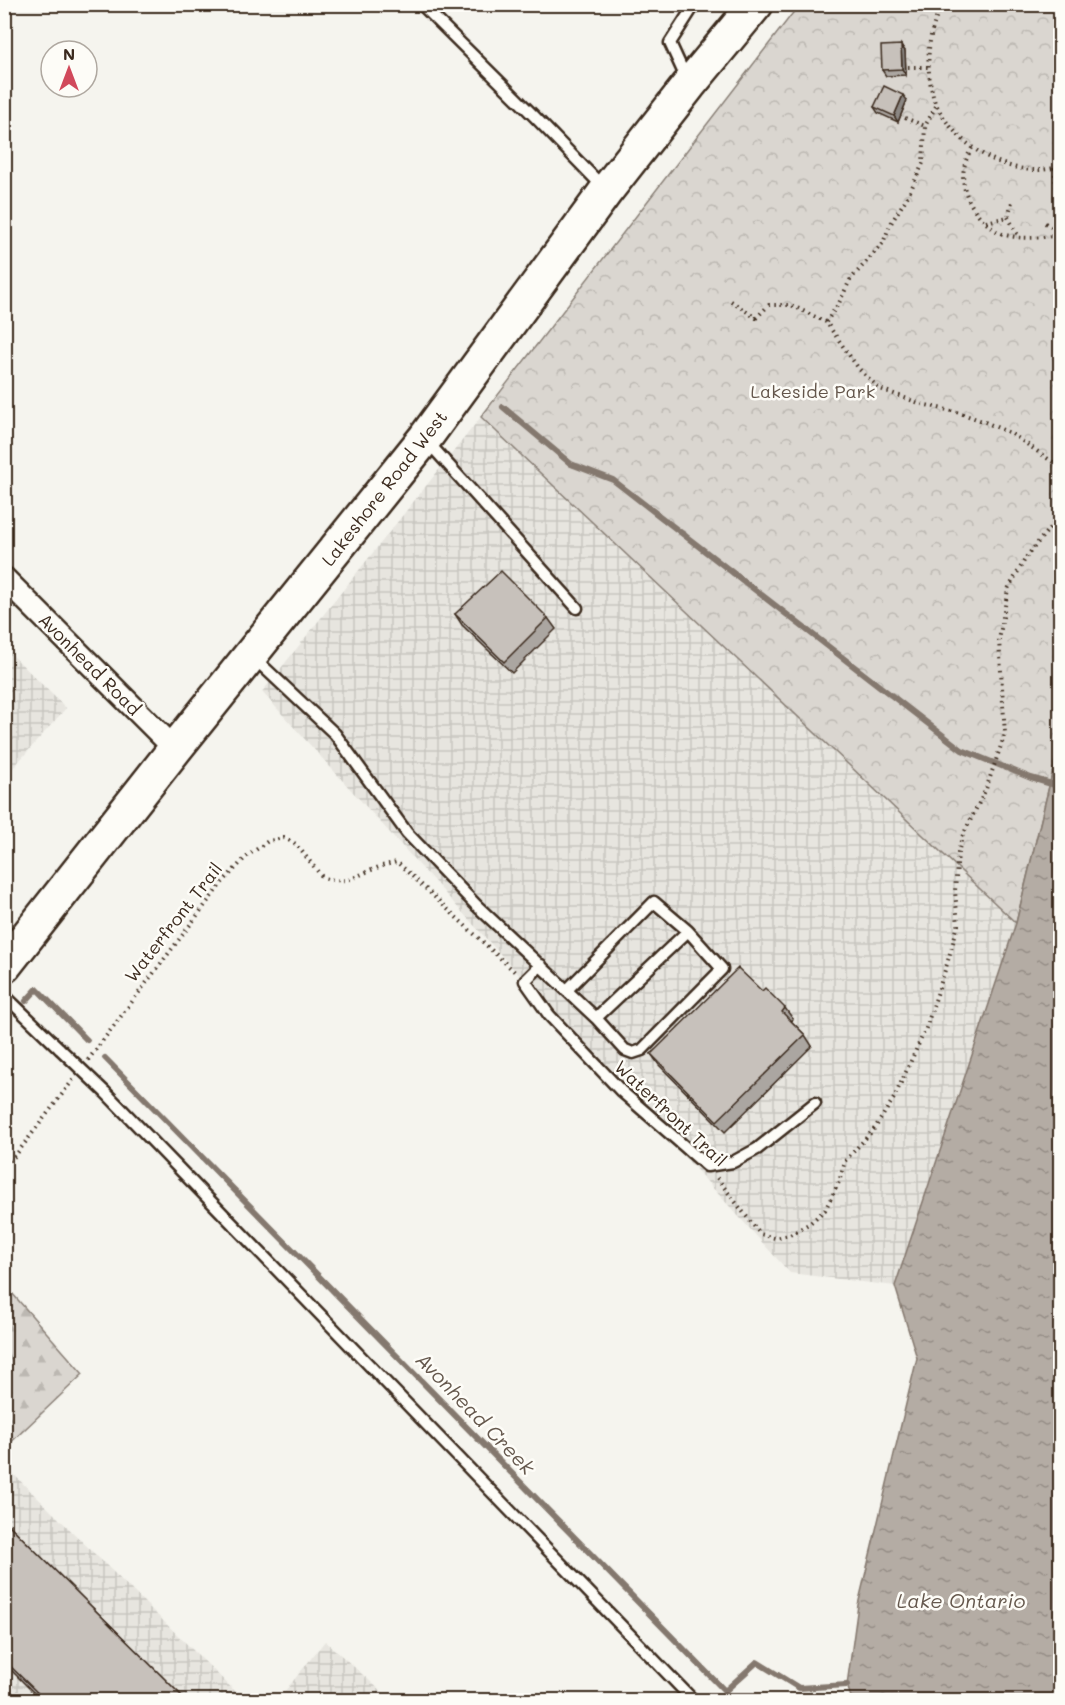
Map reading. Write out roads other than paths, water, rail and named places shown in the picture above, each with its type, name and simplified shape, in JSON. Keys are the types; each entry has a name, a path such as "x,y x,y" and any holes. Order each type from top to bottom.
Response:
{"main road":[{"name":"Lakeshore Road West","path":"4,966 425,438 606,191 756,4"}],"street":[{"name":"Avonhead Road","path":"4,578 175,749"}],"lane":[{"path":"421,4 536,117 606,191"},
{"path":"689,85 670,43 695,4"},
{"path":"425,438 577,608"},
{"path":"251,655 335,734 407,833 477,906 596,1018 626,1050 633,1053 642,1050 722,969 688,931 654,902 567,990"},
{"path":"596,1018 688,931"},
{"name":"Waterfront Trail","path":"541,965 525,981 549,1015 613,1082 707,1166 733,1162 758,1149 815,1103"},
{"path":"4,995 105,1092 693,1701"}],"water":[{"name":"Lake Ontario","path":"1060,741 1060,1700 852,1700 847,1685 858,1605 917,1358 895,1286 1016,923"}],"waterway":[{"path":"503,407 571,464 613,480 962,750 1031,778 1055,785"},
{"name":"Avonhead Creek","path":"26,1001 37,989 87,1040"},
{"name":"Avonhead Creek","path":"105,1058 725,1691 757,1662 799,1688 847,1685"}],"park label":[{"name":"Lakeside Park","path":"813,391"}]}
